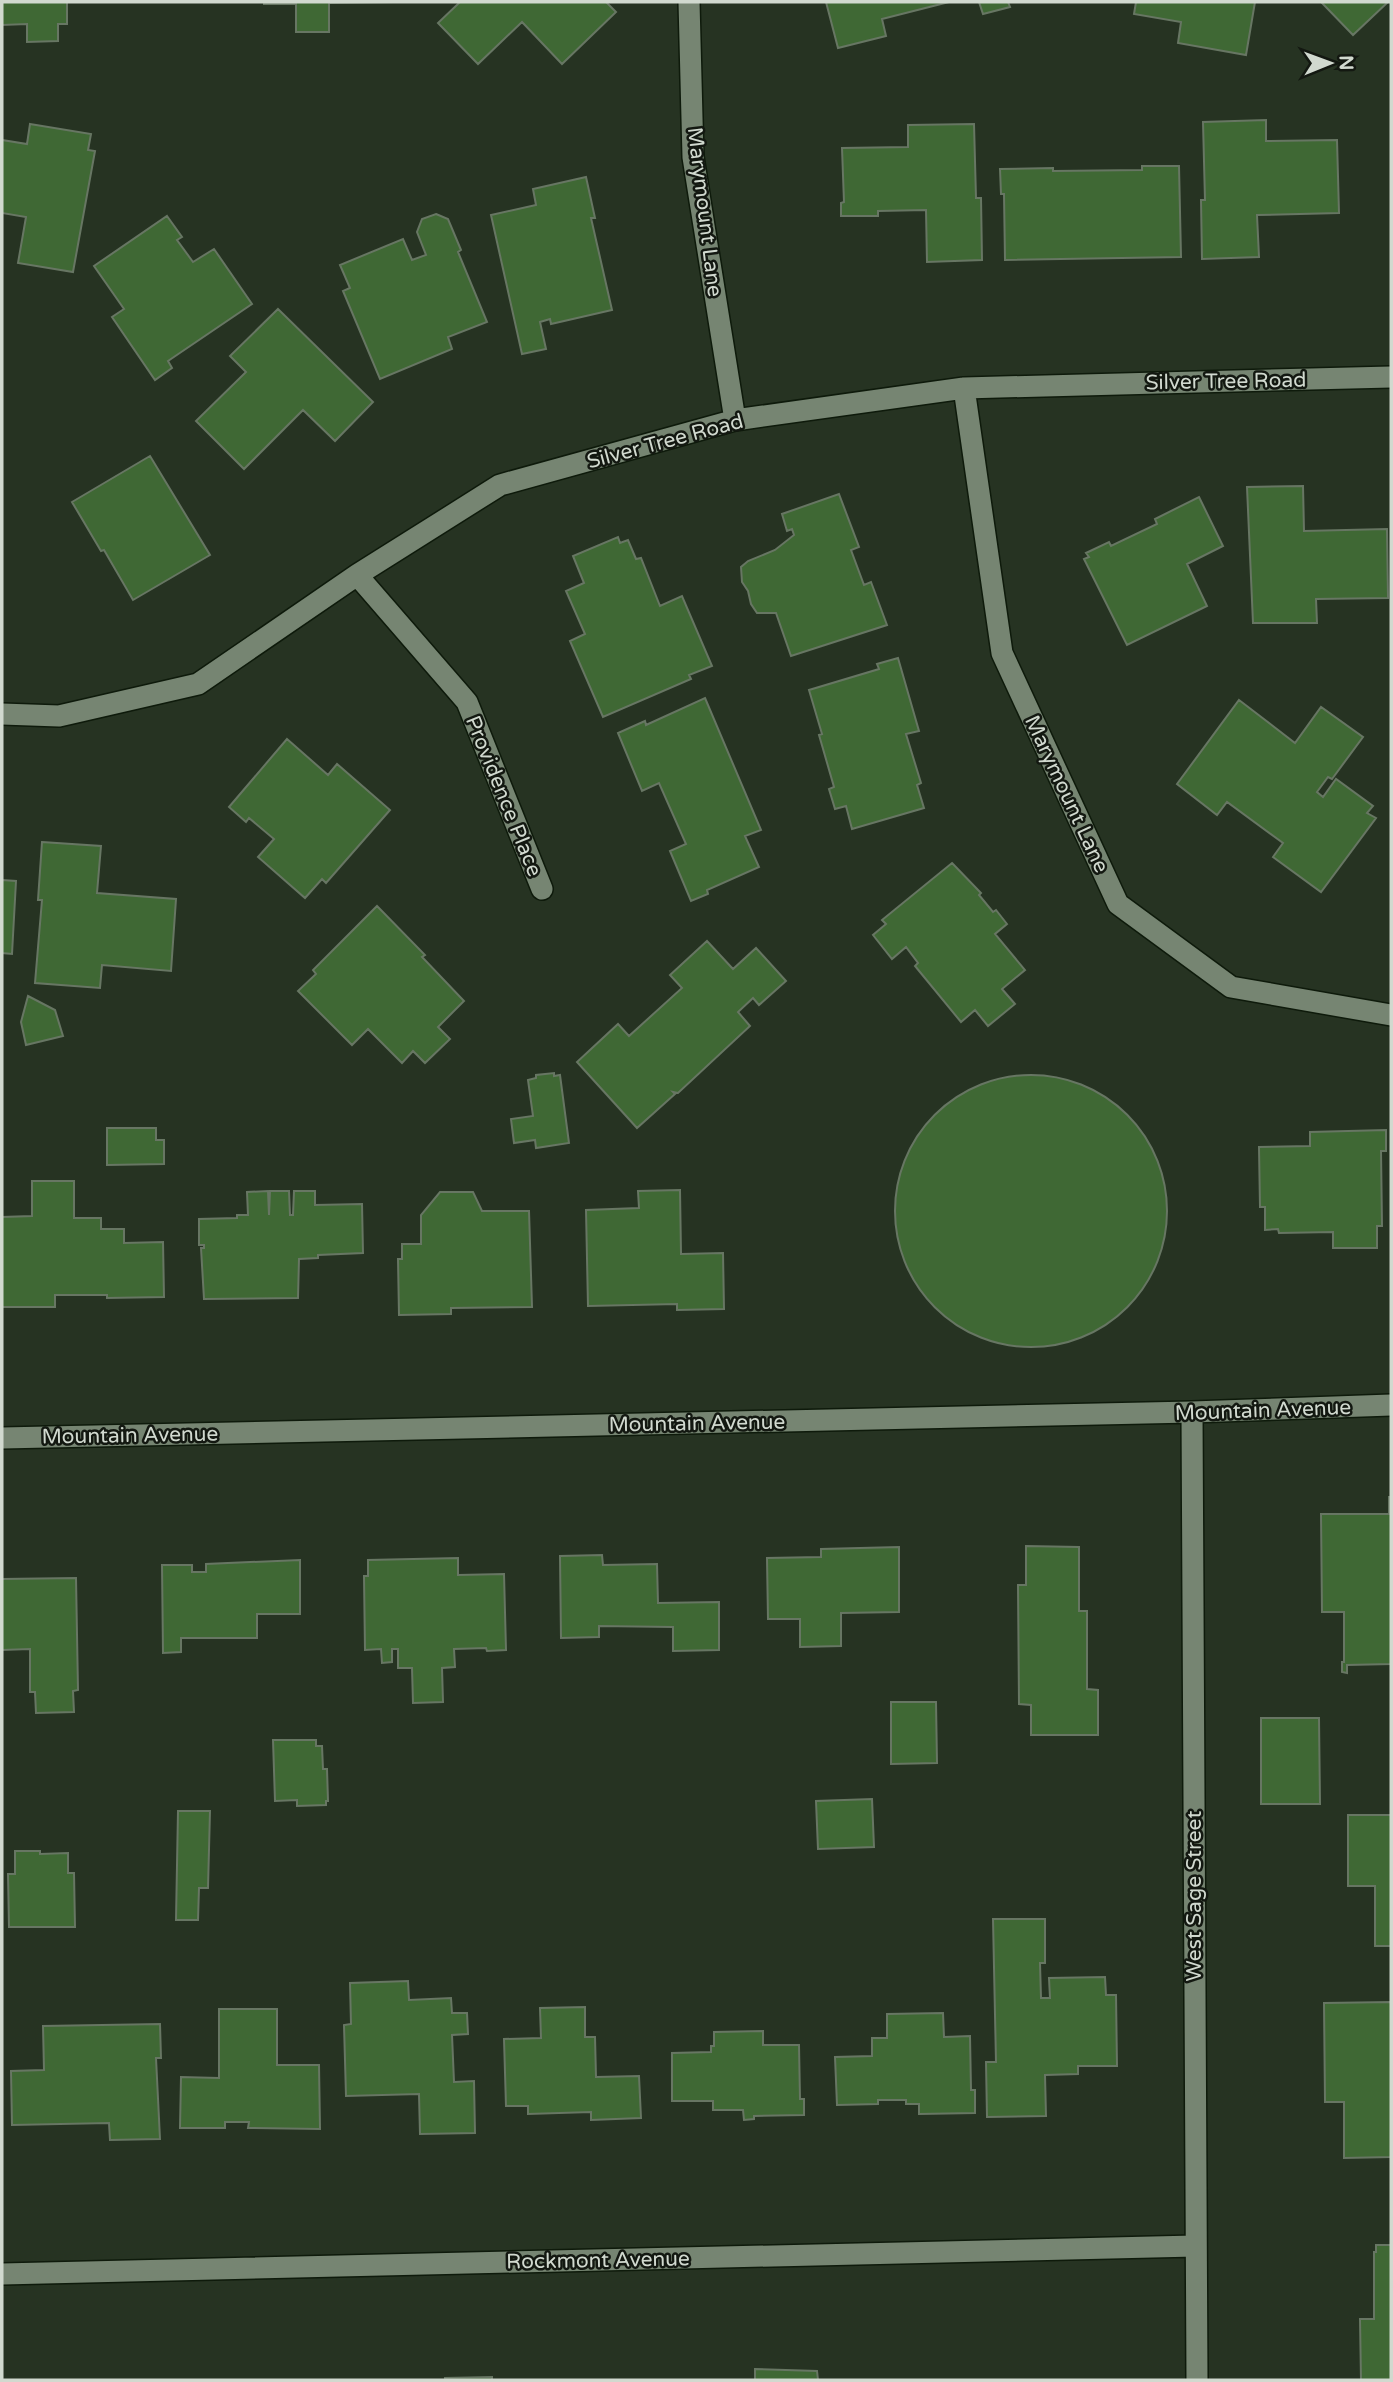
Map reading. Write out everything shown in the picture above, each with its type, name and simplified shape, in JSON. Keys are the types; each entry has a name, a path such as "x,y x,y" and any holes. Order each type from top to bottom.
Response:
{"street":[{"name":"Marymount Lane","path":"689,2 693,156 735,421"},
{"name":"Silver Tree Road","path":"2,714 59,716 198,684 357,575 500,485 735,421 964,388 1391,377"},
{"name":"Marymount Lane","path":"964,388 1002,653 1118,904 1231,987 1391,1015"},
{"name":"Providence Place","path":"357,575 467,702 542,890"},
{"name":"Mountain Avenue","path":"2,1438 1192,1412 1391,1405"},
{"name":"West Sage Street","path":"1192,1412 1197,2380"},
{"name":"Rockmont Avenue","path":"2,2274 1195,2246"}],"building":[{"path":"2,2 67,2 67,24 58,24 58,41 27,42 27,24 2,25"},
{"path":"264,2 394,2 329,3 329,32 296,32 296,4"},
{"path":"460,2 606,2 616,12 562,64 522,22 478,64 438,23"},
{"path":"826,2 949,2 882,19 886,36 838,48"},
{"path":"979,2 1008,2 1010,7 983,14"},
{"path":"1136,2 1255,2 1246,55 1178,43 1181,22 1134,14"},
{"path":"1321,2 1388,2 1353,35"},
{"path":"1266,120 1266,141 1337,140 1339,213 1257,215 1259,257 1202,259 1201,200 1205,200 1203,122"},
{"path":"30,124 91,134 88,150 95,151 73,272 18,263 26,217 2,213 2,140 27,144"},
{"path":"974,124 976,198 981,198 982,260 927,262 926,210 878,211 878,216 841,216 841,203 844,202 842,148 908,147 908,125"},
{"path":"1142,166 1179,166 1181,257 1005,260 1004,194 1001,194 1000,169 1142,170"},
{"path":"586,177 595,218 591,218 612,310 551,324 550,319 540,322 546,349 522,354 491,215 536,205 533,189"},
{"path":"436,214 448,219 461,250 458,252 487,322 448,337 452,349 380,379 343,291 350,288 340,265 403,239 412,260 426,255 417,232 422,219"},
{"path":"167,216 182,237 177,240 193,262 214,249 252,304 168,361 172,368 155,380 112,317 124,309 94,266"},
{"path":"278,309 373,402 335,441 303,410 244,469 196,421 246,372 230,356"},
{"path":"150,456 210,555 133,600 72,502"},
{"path":"1303,486 1304,531 1387,529 1388,598 1316,599 1317,623 1253,623 1247,487"},
{"path":"839,494 859,547 851,550 864,585 871,582 887,625 791,656 776,613 757,613 751,604 748,591 742,582 741,567 748,561 775,550 794,535 792,529 787,531 782,514"},
{"path":"1199,497 1223,546 1187,564 1207,606 1127,645 1084,559 1089,557 1086,553 1109,542 1111,546 1157,524 1155,519"},
{"path":"618,537 620,543 628,540 636,559 641,558 660,606 682,596 712,666 689,675 691,679 603,717 570,641 585,634 566,591 584,583 573,556"},
{"path":"898,658 919,731 906,734 921,783 917,785 924,808 852,829 846,806 835,809 829,789 834,787 809,690 879,669 877,664"},
{"path":"705,698 761,830 745,836 759,867 707,890 708,894 691,901 670,851 686,844 659,783 642,791 618,733 645,721 646,725"},
{"path":"1239,700 1295,743 1321,707 1363,737 1332,779 1328,777 1317,792 1323,797 1336,779 1373,806 1367,813 1376,818 1321,892 1273,857 1283,843 1227,802 1217,815 1177,784"},
{"path":"287,739 328,775 337,764 390,810 326,883 322,879 305,898 258,857 274,839 249,818 246,822 229,807"},
{"path":"42,842 101,846 97,893 176,899 171,971 102,965 100,988 35,983 42,900 38,900"},
{"path":"952,863 981,893 979,895 993,912 996,910 1007,924 995,934 1025,970 1002,989 1015,1004 988,1026 975,1010 961,1022 915,966 918,963 906,947 892,959 873,935 886,924 882,920"},
{"path":"2,880 16,881 12,954 2,953"},
{"path":"377,906 425,955 422,957 464,1001 438,1027 450,1039 425,1063 413,1051 402,1063 368,1029 352,1045 298,991 316,974 313,970"},
{"path":"707,941 733,969 756,948 786,981 759,1005 753,998 738,1012 750,1026 678,1093 673,1092 675,1094 637,1128 577,1062 618,1024 629,1036 682,988 670,975"},
{"path":"28,996 55,1010 63,1036 26,1045 21,1022"},
{"path":"554,1073 554,1076 560,1075 569,1143 536,1148 535,1140 514,1143 511,1119 533,1116 528,1080 536,1078 536,1075"},
{"path":"1031,1075 1058,1077 1083,1085 1107,1098 1127,1115 1144,1135 1157,1159 1165,1184 1165,1238 1157,1263 1144,1287 1127,1307 1107,1324 1083,1337 1058,1345 1031,1347 1004,1345 979,1337 955,1324 935,1307 918,1287 905,1263 897,1238 895,1211 897,1184 905,1159 918,1135 935,1115 955,1098 979,1085 1004,1077"},
{"path":"107,1128 156,1128 156,1140 164,1140 164,1164 107,1165"},
{"path":"1386,1130 1386,1151 1381,1151 1382,1226 1377,1226 1377,1248 1333,1248 1333,1232 1279,1233 1278,1229 1265,1230 1265,1207 1260,1207 1259,1147 1310,1146 1310,1132"},
{"path":"32,1181 74,1181 74,1218 101,1218 101,1229 124,1229 124,1243 163,1242 164,1297 55,1295 55,1307 2,1307 2,1217 32,1216"},
{"path":"680,1190 681,1254 723,1253 724,1309 677,1310 677,1304 588,1306 586,1210 639,1208 638,1191"},
{"path":"268,1191 269,1215 270,1191 289,1191 290,1215 293,1215 294,1191 315,1191 315,1205 362,1204 363,1253 318,1255 318,1258 299,1259 298,1298 204,1299 201,1248 204,1248 204,1245 199,1245 199,1219 248,1215 247,1192"},
{"path":"440,1192 473,1192 482,1211 529,1211 532,1307 451,1308 451,1314 399,1315 398,1259 402,1259 402,1244 421,1244 421,1215"},
{"path":"1389,1497 1391,1664 1347,1665 1347,1673 1342,1672 1344,1612 1322,1612 1321,1514 1389,1514"},
{"path":"1026,1546 1079,1547 1079,1611 1087,1611 1087,1689 1098,1690 1098,1735 1031,1735 1031,1705 1019,1704 1018,1585 1026,1585"},
{"path":"899,1547 899,1612 841,1613 841,1646 800,1647 800,1619 768,1619 767,1558 821,1557 821,1549"},
{"path":"602,1555 603,1565 657,1564 658,1603 719,1602 719,1650 673,1651 673,1627 599,1626 599,1637 561,1638 560,1556"},
{"path":"458,1558 458,1575 504,1574 506,1650 454,1649 455,1667 442,1668 443,1702 413,1703 412,1668 398,1668 398,1649 392,1649 392,1662 382,1663 381,1649 365,1650 364,1576 368,1576 368,1560"},
{"path":"300,1560 300,1614 257,1614 257,1638 181,1638 181,1652 163,1653 162,1565 192,1565 192,1572 206,1572 206,1564"},
{"path":"76,1578 78,1690 73,1691 74,1712 36,1713 35,1692 30,1692 30,1649 2,1650 2,1579"},
{"path":"891,1702 936,1702 937,1763 891,1764"},
{"path":"1261,1718 1319,1718 1320,1804 1261,1804"},
{"path":"273,1740 316,1740 316,1746 322,1746 323,1769 327,1769 326,1805 297,1806 297,1800 275,1801"},
{"path":"872,1799 874,1847 818,1849 816,1801"},
{"path":"178,1811 210,1811 208,1888 199,1888 198,1920 176,1920"},
{"path":"1348,1815 1391,1815 1391,1946 1375,1946 1375,1886 1348,1886"},
{"path":"15,1851 68,1853 68,1873 74,1873 75,1927 9,1927 8,1874 15,1874"},
{"path":"993,1919 1045,1919 1045,1963 1040,1963 1041,1998 1050,1998 1049,1978 1105,1977 1106,1995 1116,1995 1117,2066 1078,2066 1078,2074 1045,2075 1046,2116 987,2117 986,2062 996,2062"},
{"path":"408,1981 409,2000 451,1998 452,2013 467,2013 468,2034 452,2035 454,2082 474,2081 475,2133 420,2134 419,2094 346,2096 344,2025 351,2024 350,1983"},
{"path":"1391,2002 1391,2157 1344,2158 1344,2102 1325,2102 1324,2003"},
{"path":"585,2007 585,2037 595,2037 596,2077 639,2076 641,2118 591,2120 591,2112 528,2114 528,2106 506,2106 504,2039 541,2038 540,2008"},
{"path":"219,2009 277,2009 277,2065 319,2065 320,2129 248,2128 249,2122 225,2122 225,2128 180,2128 181,2077 219,2078"},
{"path":"943,2013 944,2037 970,2036 971,2090 975,2090 975,2113 919,2114 919,2104 906,2104 906,2100 837,2105 835,2057 872,2056 872,2038 887,2038 887,2014"},
{"path":"160,2024 161,2058 156,2058 160,2139 110,2140 109,2123 12,2125 11,2071 44,2070 43,2026"},
{"path":"763,2031 763,2045 799,2045 800,2099 804,2099 804,2115 754,2116 754,2119 744,2120 743,2110 713,2110 713,2101 672,2101 672,2053 711,2052 714,2032"},
{"path":"1376,2245 1391,2245 1391,2380 1361,2380 1360,2319 1374,2319"},
{"path":"755,2369 817,2371 818,2380 755,2380"},
{"path":"492,2377 492,2380 445,2380 445,2378"}]}
